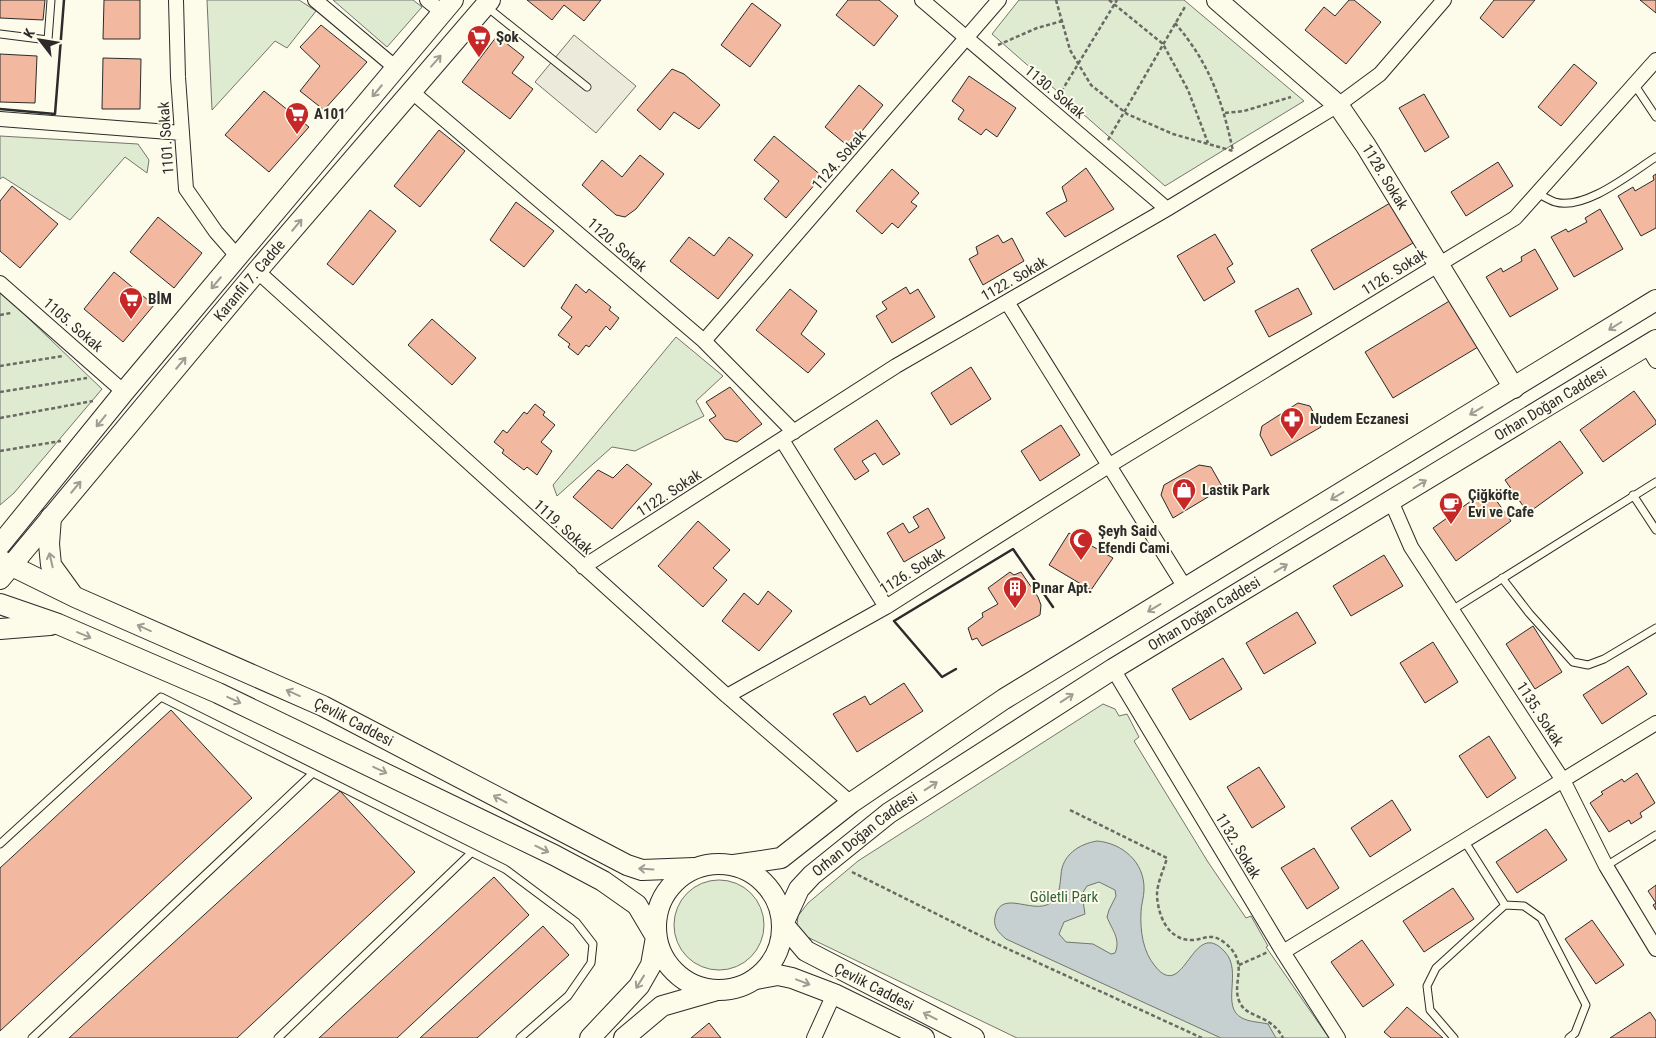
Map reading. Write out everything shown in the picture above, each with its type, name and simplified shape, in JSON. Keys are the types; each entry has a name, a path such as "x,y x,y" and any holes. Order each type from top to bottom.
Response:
{"main road":[{"name":"1128. Sokak","path":"1217,0 1338,105 1366,146 1514,388"},
{"name":"Karanfil 7. Cadde","path":"4,568 51,517 411,90 487,3"},
{"name":"Karanfil 7. Cadde","path":"0,545 24,518 124,392 448,6"},
{"path":"590,1038 639,986 651,965 656,937 657,915 664,895 677,879 694,868 714,864 734,865 781,858 851,803 1004,699 1656,300"},
{"name":"Orhan Doğan Caddesi","path":"783,924 799,889 812,875 882,819 1113,669 1391,501 1653,349"},
{"path":"51,517 49,544 51,565 75,597"},
{"path":"0,524 24,518"},
{"name":"Çevlik Caddesi","path":"4,568 75,597 323,706 627,865 642,870 694,868"},
{"name":"Çevlik Caddesi","path":"3,605 58,624 218,693 554,855 603,881 637,906 656,937"},
{"path":"0,629 58,624"},
{"path":"624,1038 662,1006 715,991 736,989 756,979 771,964 781,944 783,924 779,904 769,886 753,873 734,865"},
{"name":"Çevlik Caddesi","path":"783,924 806,951 974,1038"},
{"path":"656,937 663,957 676,974 694,986 715,991"},
{"name":"Çevlik Caddesi","path":"756,979 778,975 834,994 924,1038"}],"street":[{"name":"1101. Sokak","path":"176,0 186,190 216,232 238,257"},
{"path":"315,0 396,68"},
{"path":"427,0 448,6"},
{"name":"1130. Sokak","path":"922,0 1167,209"},
{"name":"1124. Sokak","path":"704,341 999,0"},
{"name":"1122. Sokak","path":"583,567 896,366 1167,209 1338,105 1380,74 1444,0"},
{"name":"1126. Sokak","path":"727,696 886,607 1110,465 1515,218 1656,60"},
{"name":"1120. Sokak","path":"411,90 704,341 794,432"},
{"path":"0,119 182,133"},
{"name":"1119. Sokak","path":"257,272 727,696 851,803"},
{"name":"1105. Sokak","path":"0,283 124,392"},
{"path":"1007,302 1186,589"},
{"path":"782,440 886,607"},
{"name":"1135. Sokak","path":"1391,501 1411,547 1564,782 1606,866 1656,949"},
{"name":"1132. Sokak","path":"1113,669 1281,949 1338,1038"},
{"path":"1281,949 1465,842 1656,724"},
{"path":"814,1038 834,994"}],"lane":[{"path":"0,34 48,40 51,0"},
{"path":"487,3 586,87"},
{"path":"1634,84 1656,116"},
{"path":"1537,193 1555,202 1581,201 1594,196 1656,157"},
{"path":"1452,610 1656,482"},
{"path":"1633,495 1656,530"},
{"path":"1502,578 1573,662 1588,665 1604,659 1656,628"},
{"path":"0,844 161,697 313,772 470,854 505,869 576,922 593,944 591,963 568,996 520,1038"},
{"path":"32,1038 313,772"},
{"path":"1606,866 1656,835"},
{"path":"1465,842 1505,906"},
{"path":"278,1038 470,854"},
{"path":"1454,1038 1430,1010 1427,986 1436,968 1505,906 1524,906 1541,918 1586,1005 1575,1033 1569,1038"}],"path":[{"path":"1056,0 1070,50 1091,85 1124,112 1173,134 1233,151 1225,113 1212,76 1189,39 1176,23"},
{"path":"1108,0 1163,44 1188,90 1208,143"},
{"path":"1050,110 1117,0"},
{"path":"1100,152 1186,5"},
{"path":"994,46 1037,28 1062,21"},
{"path":"1225,113 1244,111 1291,97"},
{"path":"0,366 69,356"},
{"path":"0,392 105,375"},
{"path":"0,418 102,399"},
{"path":"0,451 64,440"},
{"path":"1070,810 1167,858 1157,894 1161,916 1169,931 1180,939 1194,940 1208,935 1224,942 1234,952 1239,964 1238,994 1240,1003 1246,1010 1273,1023 1283,1038"},
{"path":"852,872 994,943 1202,1038"},
{"path":"1239,964 1281,949"}],"green space":[{"path":"207,0 299,0 316,11 287,48 275,41 212,110"},
{"path":"333,0 413,0 422,7 387,47"},
{"path":"1019,0 1184,0 1304,101 1165,186 992,34"},
{"path":"0,136 138,144 149,160 147,173 125,157 70,220 3,177 0,179"},
{"path":"0,291 102,389 14,493 0,505"},
{"path":"676,337 723,376 696,401 704,416 635,451 612,447 557,496 553,485"},
{"name":"Göletli Park","path":"1103,704 1115,709 1119,716 1127,714 1139,737 1134,741 1208,862 1246,918 1251,916 1268,946 1266,947 1329,1038 1017,1038 799,933 797,925 798,916 808,903 858,861"},
{"path":"719,880 736,884 751,893 760,908 764,925 760,942 751,957 736,966 719,970 702,966 687,957 678,942 674,925 678,908 687,893 702,884"}],"shaded area":[{"path":"574,35 636,86 596,133 535,82"},
{"path":"1097,841 1123,850 1141,871 1144,890 1141,909 1142,934 1145,948 1155,966 1165,975 1174,975 1182,969 1196,950 1204,944 1214,944 1225,952 1230,960 1233,1006 1236,1013 1242,1018 1268,1024 1276,1038 1221,1038 1006,939 1001,934 995,924 995,917 999,908 1004,904 1012,903 1038,906 1047,905 1054,900 1059,891 1062,868 1068,856 1078,848","holes":["1099,882 1115,890 1116,896 1107,917 1117,943 1115,953 1111,954 1093,944 1066,942 1059,934 1064,922 1085,914 1082,894 1087,886"]}],"building":[{"path":"0,0 45,0 43,20 0,18"},
{"path":"104,0 140,0 140,39 103,39"},
{"path":"527,0 601,0 584,21 564,5 552,20"},
{"path":"848,0 879,0 898,16 874,46 836,15"},
{"path":"1349,0 1354,0 1381,22 1346,64 1305,30 1324,7 1335,16"},
{"path":"1494,0 1535,0 1503,38 1480,18"},
{"path":"1640,0 1656,0 1656,13"},
{"path":"752,3 781,25 750,67 721,45"},
{"path":"321,25 367,62 324,110 300,91 320,66 300,47"},
{"path":"497,36 524,57 512,73 533,89 510,119 462,82"},
{"path":"0,54 37,56 35,103 0,102"},
{"path":"103,58 141,59 140,109 102,109"},
{"path":"1574,64 1597,83 1561,126 1538,107"},
{"path":"672,69 684,74 720,105 699,129 674,112 660,130 637,110"},
{"path":"969,76 1016,108 997,137 986,129 981,135 958,119 964,110 952,101"},
{"path":"859,85 883,105 849,147 825,127"},
{"path":"264,91 309,127 269,172 225,135"},
{"path":"1424,94 1449,137 1425,152 1399,108"},
{"path":"439,130 465,151 420,207 394,186"},
{"path":"774,136 822,176 786,218 764,199 779,181 754,160"},
{"path":"640,155 664,174 636,209 625,217 616,215 582,185 602,160 622,177"},
{"path":"1498,162 1513,186 1466,216 1451,192"},
{"path":"1086,168 1114,209 1065,237 1046,213 1067,201 1062,187"},
{"path":"892,169 919,193 911,202 917,206 898,228 892,223 882,234 856,211"},
{"path":"1656,174 1656,228 1641,236 1618,196 1633,187 1635,191 1654,180 1653,176"},
{"path":"12,186 58,224 20,268 0,251 0,201"},
{"path":"516,202 554,231 524,267 490,240"},
{"path":"1390,203 1413,243 1334,290 1311,250"},
{"path":"1600,209 1623,249 1574,277 1551,237 1566,229 1568,232 1587,222 1585,218"},
{"path":"370,210 396,231 353,285 327,264"},
{"path":"158,217 202,253 174,288 130,252"},
{"path":"1215,234 1233,264 1227,268 1235,282 1204,301 1177,256"},
{"path":"998,235 1003,243 1012,238 1024,261 983,285 969,259 978,254 976,247"},
{"path":"689,237 714,256 729,237 753,255 718,299 670,261"},
{"path":"1535,249 1558,289 1510,317 1486,277 1501,268 1503,272 1522,261 1521,257"},
{"path":"114,272 154,305 123,342 84,309"},
{"path":"576,284 586,293 589,289 611,307 609,310 619,318 610,330 606,326 589,347 586,345 578,355 568,347 570,344 558,335 572,317 561,308"},
{"path":"906,287 910,294 918,289 935,317 892,343 876,316 887,309 882,302"},
{"path":"1298,288 1312,314 1269,337 1255,311"},
{"path":"790,289 817,311 801,334 825,354 808,373 756,330"},
{"path":"1451,300 1478,347 1393,398 1365,352"},
{"path":"432,319 476,358 452,385 408,345"},
{"path":"971,367 991,399 951,425 931,393"},
{"path":"730,387 762,424 737,442 725,439 709,420 716,416 706,402"},
{"path":"1634,391 1656,421 1656,424 1603,462 1580,430"},
{"path":"1298,403 1310,406 1321,427 1271,456 1260,435 1262,426"},
{"path":"535,404 545,412 543,415 555,425 541,442 552,451 537,475 527,467 524,470 502,453 504,450 494,442 503,430 507,433 524,412 527,414"},
{"path":"877,420 900,454 883,465 875,453 862,461 869,471 855,480 834,449"},
{"path":"1061,425 1080,455 1040,481 1021,451"},
{"path":"1560,441 1583,473 1528,513 1505,480"},
{"path":"627,464 652,484 612,529 573,497 598,470 613,478"},
{"path":"1199,465 1211,467 1223,488 1173,518 1161,495 1164,485"},
{"path":"1488,489 1511,521 1456,561 1433,528"},
{"path":"928,508 945,538 904,562 887,533 903,523 909,533 919,527 913,517"},
{"path":"698,521 730,550 713,568 727,580 703,607 658,566"},
{"name":"Şeyh Said Efendi Cami","path":"1069,533 1113,558 1091,590 1049,565"},
{"path":"1384,555 1403,586 1351,616 1333,586"},
{"name":"Pınar Apt.","path":"1010,572 1014,575 1021,572 1038,597 1041,605 1040,615 982,646 977,638 972,640 968,628 983,617 982,613 998,604 988,588"},
{"path":"768,591 792,611 759,651 722,621 744,593 758,605"},
{"path":"1297,612 1316,643 1264,674 1246,643"},
{"path":"1533,626 1562,672 1535,689 1506,644"},
{"path":"1433,642 1458,682 1425,703 1400,663"},
{"path":"1223,658 1242,689 1190,720 1172,689"},
{"path":"1628,666 1647,694 1602,724 1583,695"},
{"path":"904,683 923,711 857,752 833,714 865,696 870,705"},
{"path":"171,710 252,798 0,1031 0,868"},
{"path":"1489,736 1516,778 1487,798 1459,756"},
{"path":"1259,767 1285,807 1252,828 1227,787"},
{"path":"1637,773 1655,803 1640,813 1642,817 1631,824 1629,820 1609,832 1590,803 1603,794 1601,792 1622,779 1624,782"},
{"path":"340,791 415,872 237,1038 69,1038"},
{"path":"1392,800 1411,830 1370,857 1351,828"},
{"path":"1546,829 1567,860 1517,893 1496,862"},
{"path":"1314,848 1339,888 1307,909 1281,868"},
{"path":"494,877 529,915 397,1038 319,1038"},
{"path":"1656,885 1656,903 1648,891"},
{"path":"1453,888 1474,919 1424,952 1403,921"},
{"path":"1592,920 1624,965 1596,984 1565,939"},
{"path":"543,926 569,955 477,1038 420,1038"},
{"path":"1362,940 1394,985 1363,1007 1331,962"},
{"path":"1407,1007 1443,1038 1391,1038 1384,1032"},
{"path":"1650,1012 1656,1021 1656,1038 1610,1038"},
{"path":"709,1023 721,1038 691,1038"}],"wall":[{"path":"0,109 55,114 64,0"},
{"path":"956,669 942,677 894,621 1013,549 1053,607"}],"place":[{"name":"Şok","path":"479,58"},
{"name":"A101","path":"297,135"},
{"name":"BİM","path":"131,320"},
{"name":"Nudem Eczanesi","path":"1292,440"},
{"name":"Lastik Park","path":"1184,511"},
{"name":"Çiğköfte Evi ve Cafe","path":"1451,525"},
{"name":"Şeyh Said Efendi Cami","path":"1081,561"},
{"name":"Pınar Apt.","path":"1015,609"}]}
